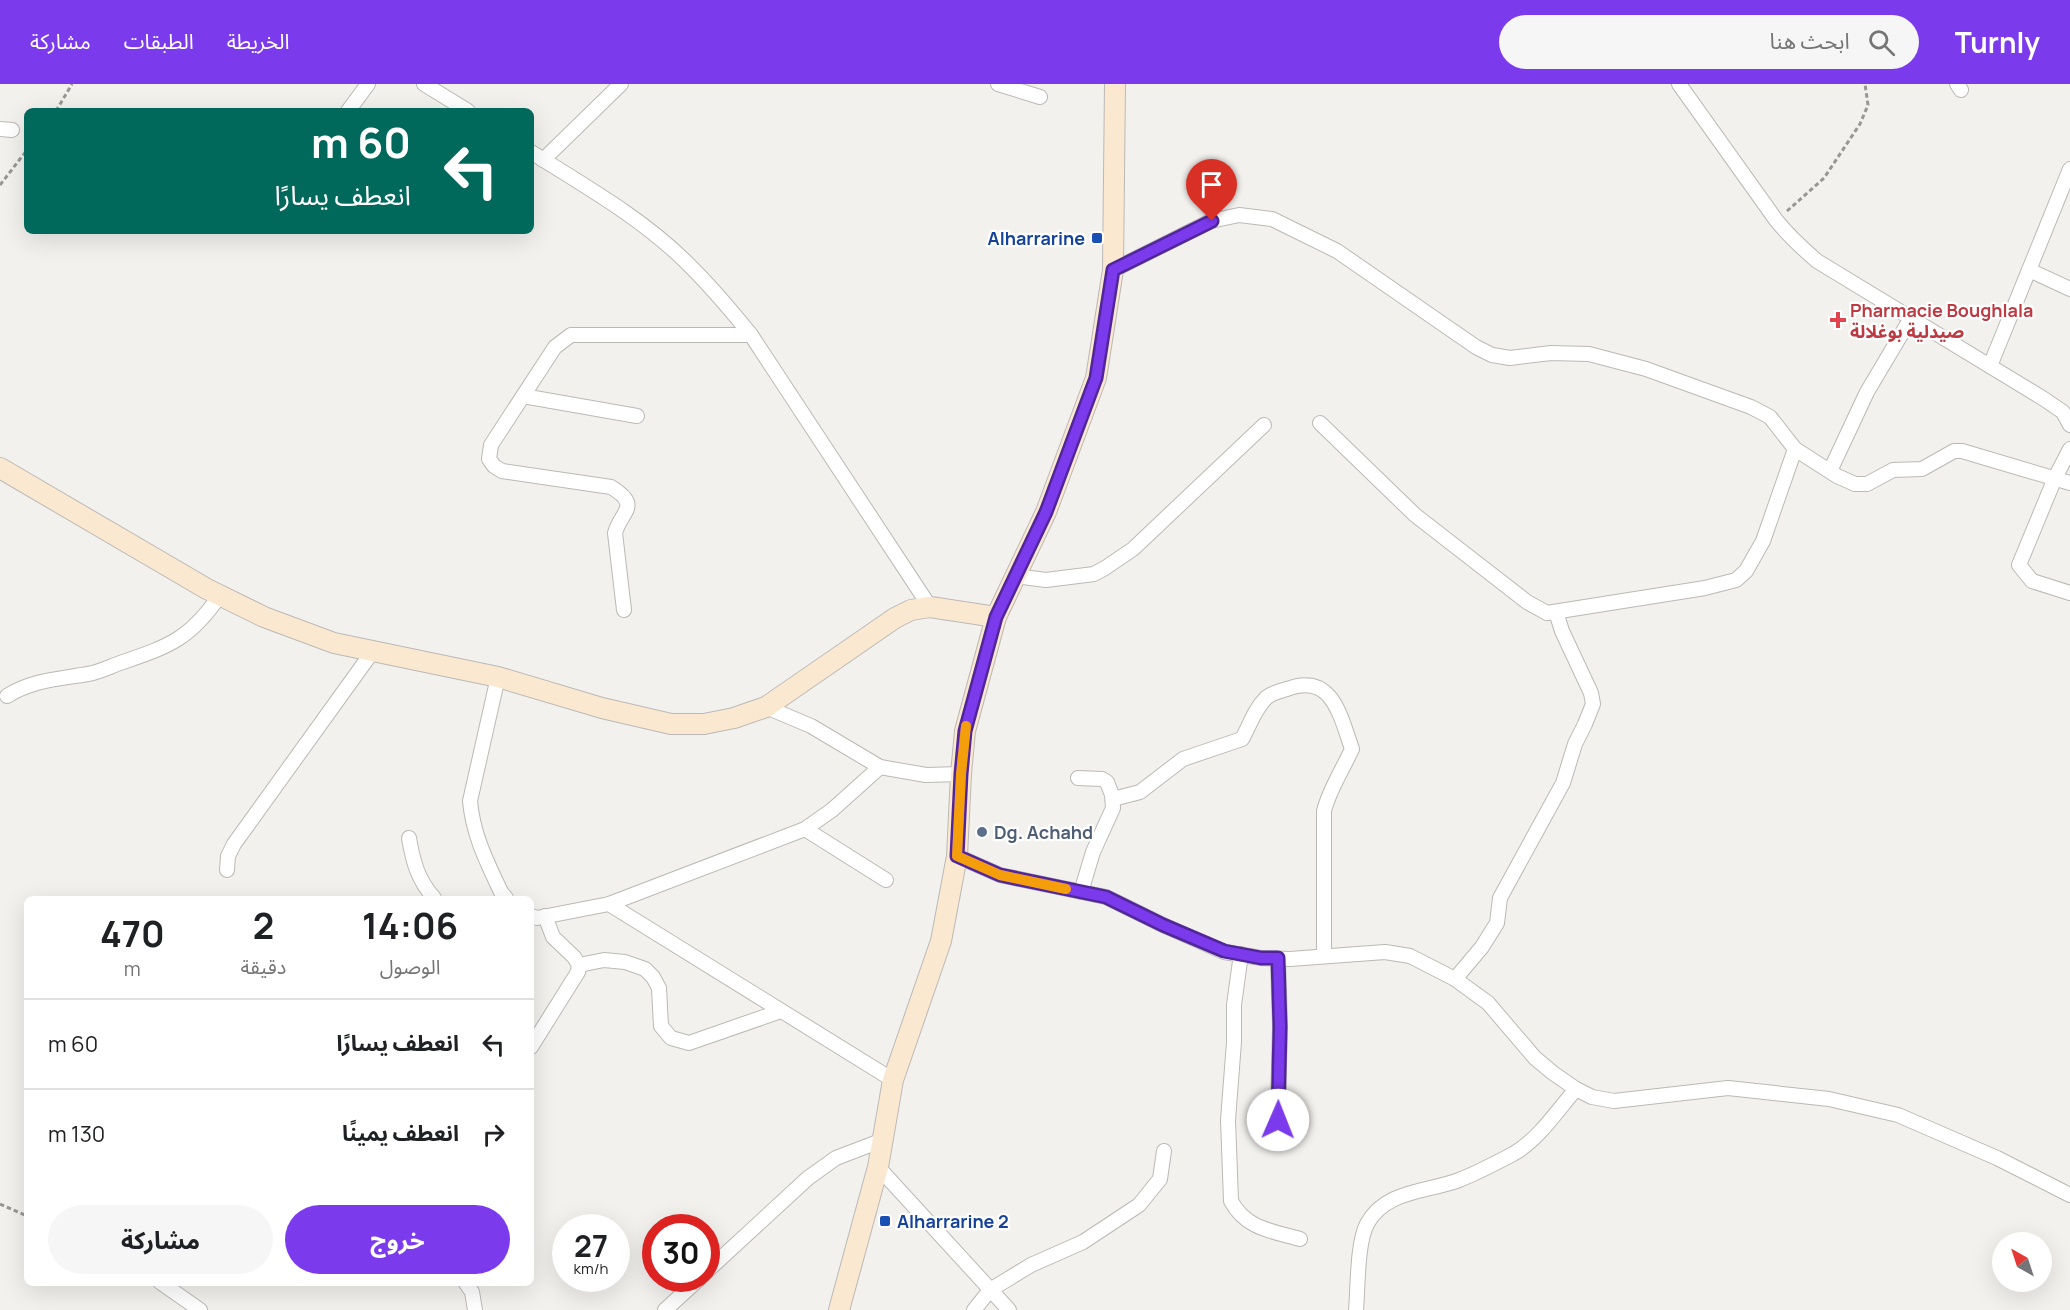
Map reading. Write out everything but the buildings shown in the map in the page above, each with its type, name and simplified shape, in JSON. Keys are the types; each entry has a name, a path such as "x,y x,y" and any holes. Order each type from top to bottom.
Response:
{"street":[{"path":"350,108 368,84"},
{"path":"424,84 463,108"},
{"path":"543,160 621,84"},
{"path":"998,84 1040,97"},
{"path":"839,1310 878,1167 893,1080 940,941 957,856 965,731 996,617 1046,512 1096,378 1113,270 1115,84"},
{"path":"1679,84 1788,236 1817,261 2062,412 2070,424"},
{"path":"534,154 644,226 676,253 751,335 930,607"},
{"path":"1990,366 2070,170"},
{"path":"1113,270 1212,221 1239,215 1272,219 1336,251 1476,347 1492,355 1510,358 1551,354 1589,354 1646,369 1751,407 1770,417 1795,449 1855,484 1867,484 1893,470 1922,469 1954,451 1962,451 2070,483"},
{"path":"2029,270 2070,290"},
{"path":"1830,471 1867,392 1911,318"},
{"path":"624,610 615,533 617,525 628,511 627,502 620,493 611,487 502,471 489,459 490,445 555,347 571,335 751,335"},
{"path":"524,396 637,416"},
{"path":"1320,423 1415,515 1527,602 1547,613 1705,588 1736,580 1746,572 1763,541 1795,449"},
{"path":"1015,576 1046,580 1094,574 1105,568 1133,549 1264,425"},
{"path":"2070,449 2055,478 2019,565 2032,581 2070,593"},
{"path":"0,468 220,595 264,617 334,643 498,678 602,708 671,724 704,724 734,718 766,707 895,618 911,610 930,607 996,617"},
{"path":"8,696 22,687 91,673 164,648 193,629 220,595"},
{"path":"1455,979 1482,947 1497,923 1500,898 1563,783 1575,744 1593,704 1591,693 1562,631 1556,612"},
{"path":"227,870 228,855 234,844 373,651"},
{"path":"498,678 470,801 472,822 478,843 504,896"},
{"path":"1113,799 1140,792 1183,759 1242,738 1252,715 1268,696 1295,686 1312,684 1322,688 1339,713 1352,748 1340,777 1328,797 1324,811 1324,956"},
{"path":"766,707 811,726 880,766 926,775 961,774"},
{"path":"534,1042 578,972 579,965 553,937 538,916 609,904 805,830 832,810 880,766"},
{"path":"1078,778 1102,779 1107,782 1113,799 1113,808 1093,852 1081,892"},
{"path":"805,830 886,880"},
{"path":"409,838 413,863 423,885 432,896"},
{"path":"957,856 1000,875 1106,897 1203,944 1224,951 1261,958 1385,952 1410,956 1455,979 1488,1003 1535,1058 1576,1089 1592,1097 1614,1101 1728,1088 1829,1099 1898,1114 1997,1158 2070,1195"},
{"path":"609,904 893,1080"},
{"path":"1241,954 1234,1005 1234,1042 1228,1120 1231,1202 1237,1213 1252,1225 1300,1239"},
{"path":"1277,1143 1280,1027 1278,958"},
{"path":"579,965 604,960 624,962 645,969 659,988 661,1026 671,1038 689,1043 781,1011"},
{"path":"1356,1310 1362,1243 1367,1224 1379,1210 1403,1194 1458,1180 1527,1145 1576,1089"},
{"path":"720,1259 808,1178 836,1158 883,1140"},
{"path":"974,1310 990,1290 1031,1265 1083,1242 1139,1205 1160,1179 1164,1151"},
{"path":"878,1167 1008,1310"},
{"path":"166,1286 200,1310"},
{"path":"468,1286 472,1292 475,1310"},
{"path":"665,1310 685,1292"}],"path":[{"path":"58,108 72,84"},
{"path":"1776,220 1824,178 1855,131 1868,105 1864,84"},
{"path":"0,185 24,154"},
{"path":"0,1204 24,1215"}],"slow traffic":[{"path":"966,726 957,856 1000,875 1066,889"}],"place":[{"name":"Alharrarine","path":"1097,238"},
{"name":"Pharmacie Boughlala صيدلية بوغلالة","path":"1838,320"},
{"name":"Dg. Achahd","path":"982,832"},
{"name":"Alharrarine 2","path":"885,1221"}],"route":[{"path":"1212,221 1113,270 1096,378 1046,512 996,617 965,731 957,856 1000,875 1106,897 1203,944 1224,951 1261,958 1278,958 1280,1027 1278,1120"}]}
